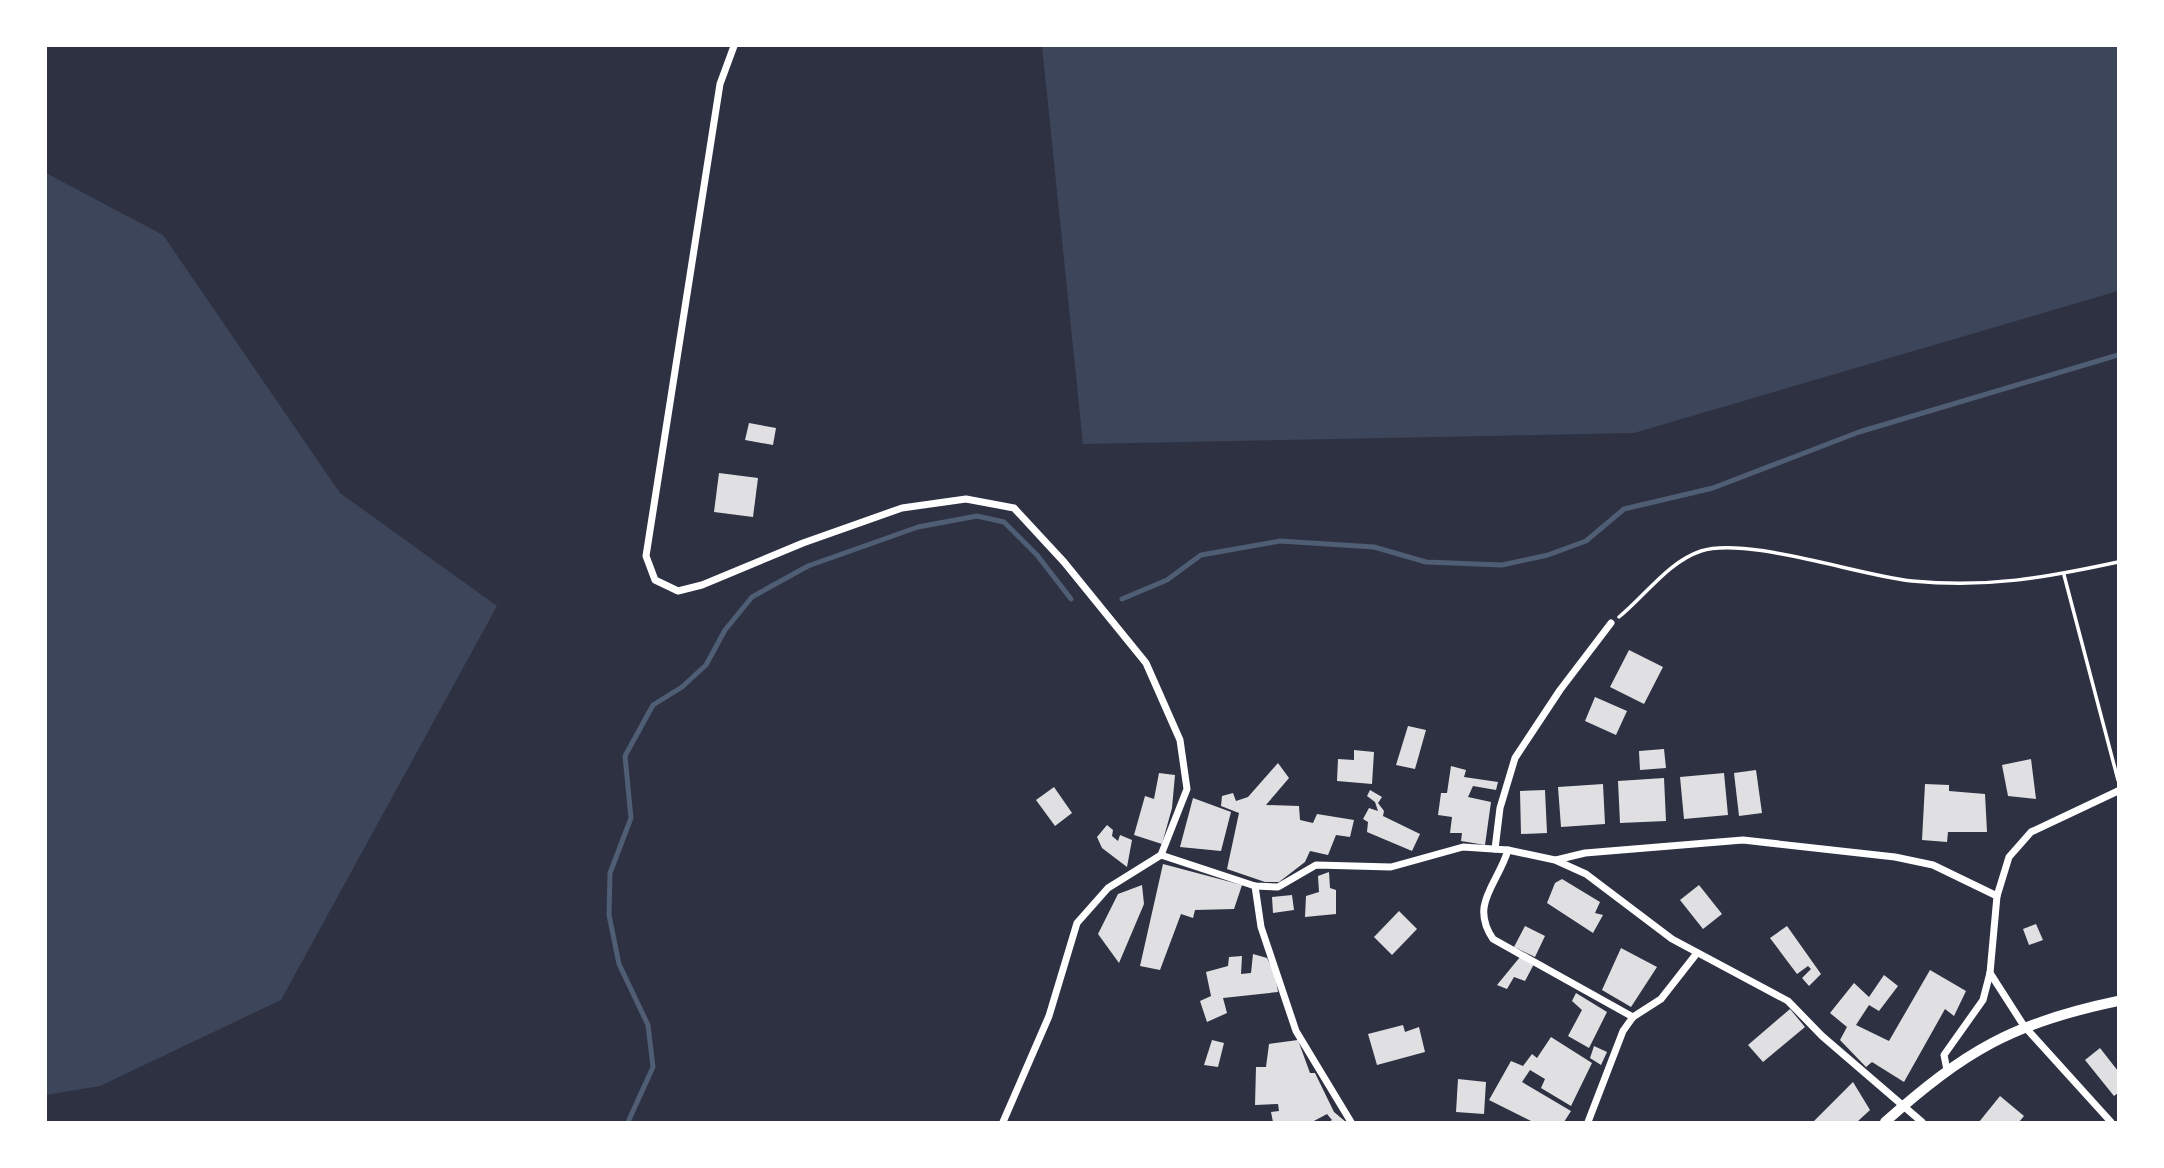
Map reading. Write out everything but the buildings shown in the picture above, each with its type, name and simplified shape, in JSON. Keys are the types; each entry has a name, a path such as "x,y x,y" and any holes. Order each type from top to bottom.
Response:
{"street":[{"path":"734,46 720,84 646,556 655,580 678,591 702,585 803,543 902,508 966,499 1014,508 1064,562 1146,663 1180,740 1188,789 1161,855 1108,888 1077,923 1049,1016 1003,1122"},
{"path":"1495,849 1500,808 1515,758 1560,690 1611,623"},
{"path":"1947,1070 1944,1055 1983,1000 1990,972 1997,896 2009,857 2031,832 2119,791"},
{"path":"1555,860 1585,853 1743,840 1895,857 1933,865 1997,896"},
{"path":"1161,855 1255,886 1278,887 1316,865 1391,867 1463,846 1508,850 1555,860 1586,874 1672,939 1788,1001 1901,1108 1922,1122"},
{"path":"1508,850 1483,904 1482,923 1493,939 1633,1017"},
{"path":"1255,886 1261,927 1296,1031 1352,1122"},
{"path":"1588,1122 1623,1031 1633,1017 1661,999 1697,953"},
{"path":"1990,972 2024,1026 2111,1122"},
{"path":"1885,1122 1947,1070 1985,1045 2024,1026 2070,1011 2119,1001"}],"path":[{"path":"1611,623 1679,560 1704,550 1736,548 1908,580 1969,586 2064,575 2119,562"},
{"path":"2064,575 2112,766 2119,782"}],"shaded area":[{"path":"1042,46 2118,46 2118,291 1634,433 1083,444"},
{"path":"46,173 163,235 340,493 497,606 281,1000 100,1086 46,1095"}],"waterway":[{"path":"1122,599 1167,580 1201,555 1280,541 1374,547 1426,562 1502,565 1548,555 1586,541 1624,509 1713,488 1859,432 2118,355"},
{"path":"628,1122 653,1067 648,1025 619,964 609,915 610,873 631,818 625,756 653,705 682,687 706,665 725,630 752,597 808,566 918,527 977,516 1004,522 1037,555 1071,599"}]}
